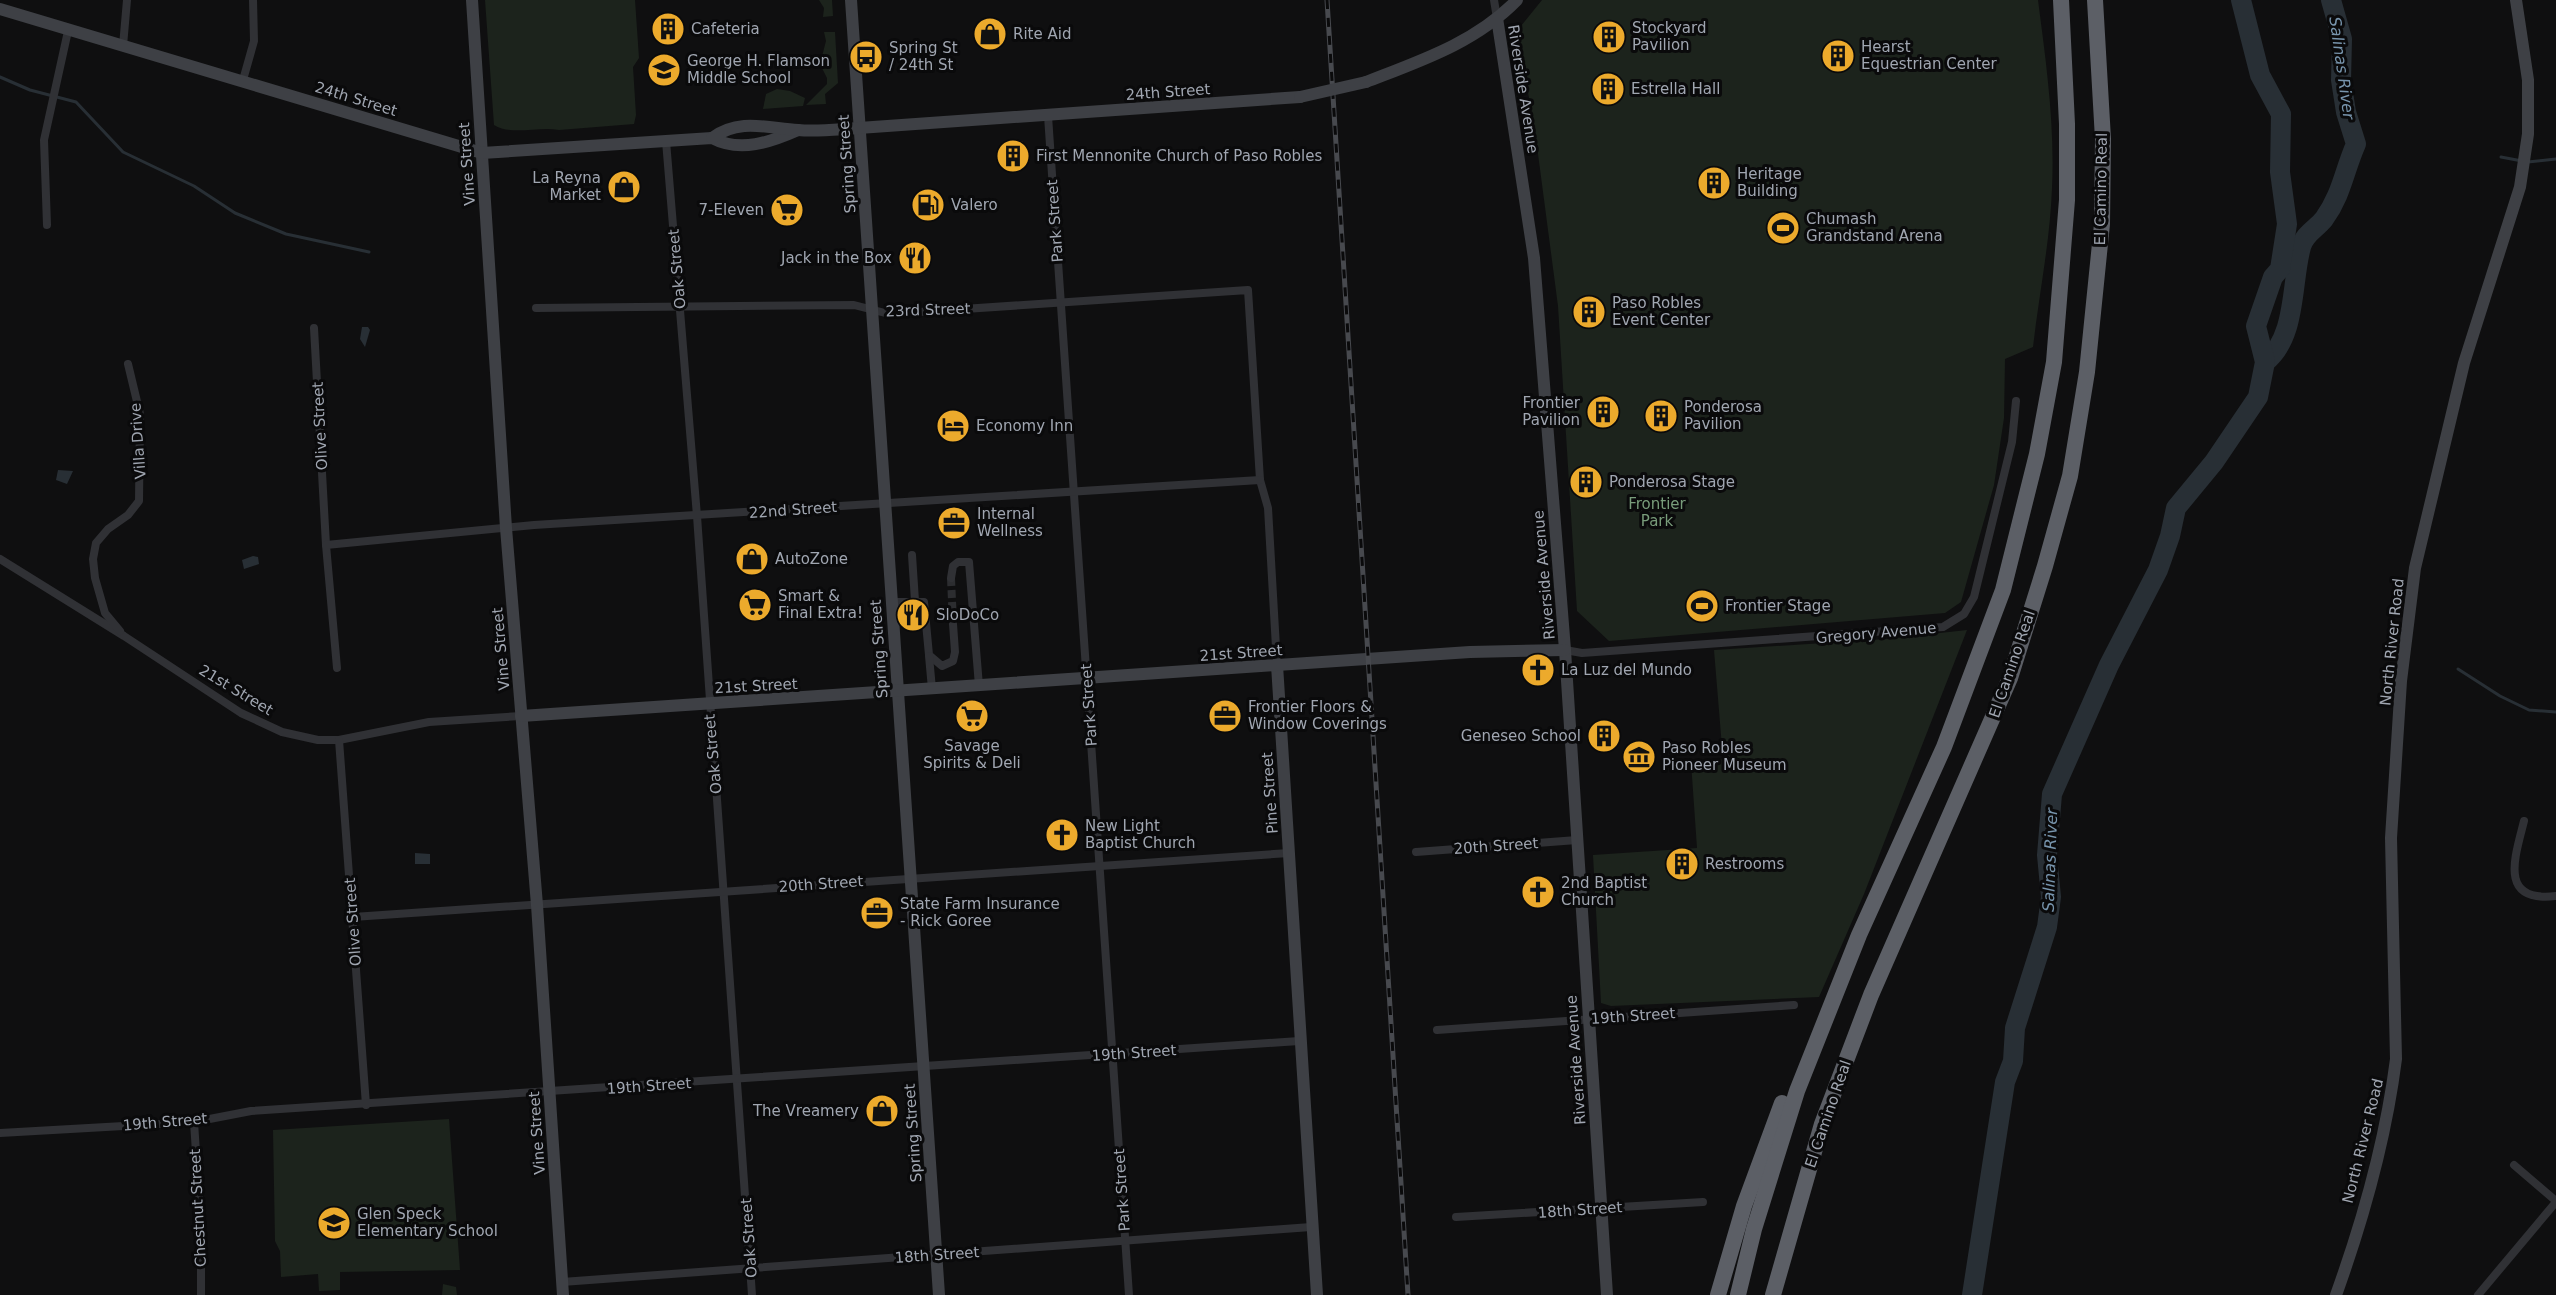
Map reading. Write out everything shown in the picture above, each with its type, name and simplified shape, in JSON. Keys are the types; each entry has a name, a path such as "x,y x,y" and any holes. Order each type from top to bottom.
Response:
{"highway":[{"path":"1738,1295 1754,1229 1797,1091 1859,935 1944,747 2003,590 2037,454 2055,362 2067,200 2067,114 2061,0"},
{"name":"El Camino Real","path":"1773,1295 1822,1124 1871,995 2010,678 2070,476 2087,372 2102,224 2103,139 2095,0"},
{"path":"1718,1295 1744,1206 1790,1080 1844,950 1859,935"}],"main road":[{"name":"Vine Street","path":"472,0 506,528 537,905 563,1289"},
{"name":"Spring Street","path":"851,0 939,1295"},
{"name":"24th Street","path":"712,138 726,128 737,127 767,125 798,130 859,128 1300,97 1366,82 1444,51 1497,18 1517,0"},
{"name":"North River Road","path":"2336,1295 2374,1168 2392,1093 2396,1059 2391,838 2401,681 2415,568 2464,363 2520,187 2528,134 2528,80 2516,0"},
{"name":"24th Street","path":"0,9 482,153 712,138 726,145 769,143 798,130"},
{"name":"Riverside Avenue","path":"1497,18 1534,258 1565,650 1607,1295"},
{"name":"21st Street","path":"521,716 1481,651 1565,650"},
{"name":"Pine Street","path":"1277,665 1299,1041 1317,1295"}],"street":[{"path":"123,46 127,0"},
{"path":"243,80 254,41 253,0"},
{"name":"Riverside Avenue","path":"1494,0 1497,18"},
{"path":"47,225 44,140 68,31"},
{"name":"Park Street","path":"1048,116 1129,1295"},
{"name":"Oak Street","path":"666,141 697,516 752,1295"},
{"name":"23rd Street","path":"536,308 854,305 889,314 1248,290"},
{"name":"Pine Street","path":"1248,290 1260,480 1268,508 1277,665"},
{"name":"Olive Street","path":"314,328 326,545 337,669"},
{"name":"Villa Drive","path":"124,636 105,613 95,578 93,559 96,543 108,529 128,515 139,501 140,414 128,364"},
{"name":"Gregory Avenue","path":"1565,650 1582,653 1943,627 1964,614 1974,597 2012,442 2016,401"},
{"name":"22nd Street","path":"326,545 506,528 1260,480"},
{"path":"912,555 915,601"},
{"name":"21st Street","path":"0,559 261,724 300,737 339,740 429,722 521,716"},
{"path":"951,578 953,566 958,562 969,562 979,686"},
{"path":"891,602 924,602 932,689"},
{"path":"929,656 942,666 953,662 955,652 953,624"},
{"name":"Olive Street","path":"339,740 366,1105"},
{"path":"2524,821 2514,861 2513,874 2518,887 2529,895 2556,896"},
{"name":"20th Street","path":"1416,852 1577,840"},
{"name":"20th Street","path":"353,917 1289,853"},
{"name":"19th Street","path":"1437,1030 1794,1005"},
{"name":"19th Street","path":"0,1133 194,1122 251,1111 924,1068 1299,1041"},
{"name":"Chestnut Street","path":"194,1122 201,1228 201,1295"},
{"path":"2478,1295 2556,1201 2514,1165"},
{"name":"18th Street","path":"1456,1217 1703,1202"},
{"name":"18th Street","path":"563,1289 750,1268 1311,1227"}],"green space":[{"path":"485,0 635,0 639,58 633,67 636,115 634,124 559,130 509,130 494,125"},
{"path":"819,0 832,0 833,16 823,17 824,8"},
{"name":"Frontier Park","path":"1542,0 2038,0 2049,94 2053,164 2049,228 2033,347 2005,359 2004,418 1994,485 1961,602 1945,613 1609,641 1577,611 1558,306 1535,131 1517,31"},
{"path":"824,32 835,32 838,83 825,94 826,104 806,105 827,84 827,78 820,64 826,41"},
{"path":"777,89 790,91 805,98 803,106 763,109 766,94"},
{"path":"1967,630 1864,894 1819,997 1611,1006 1601,1003 1593,855 1697,848 1691,762 1723,759 1714,650 1886,639"},
{"path":"449,1119 460,1270 340,1272 340,1290 319,1291 318,1274 281,1277 280,1251 275,1241 273,1130"},
{"path":"443,1284 456,1287 457,1295 442,1295"}],"shaded area":[{"path":"362,327 368,327 370,330 365,347 360,339"},
{"path":"58,470 73,471 67,484 56,480"},
{"path":"253,556 258,557 259,564 244,569 242,560"},
{"path":"415,853 430,854 430,864 415,864"}],"waterway":[{"name":"Salinas River","path":"1972,1295 2005,1082 2013,1061 2015,1028 2047,927 2051,897 2047,855 2052,794 2109,665 2158,570 2170,536 2176,508 2214,462 2258,397 2265,362 2256,326 2273,277 2280,269 2287,224 2280,172 2281,114 2260,75 2241,0"},
{"name":"Salinas River","path":"2265,362 2283,339 2288,324 2303,242 2330,210 2356,144 2346,112 2341,80 2342,39 2331,0"},
{"path":"0,77 30,90 76,102 123,152 194,186 235,213 286,234 369,252"},
{"path":"2501,157 2522,161"},
{"path":"2528,162 2556,159"},
{"path":"2458,669 2500,696 2529,710 2556,712"}],"tunnel":[{"path":"951,578 953,624"}],"railway":[{"path":"1327,0 1408,1295"}],"place":[{"name":"Cafeteria","path":"668,29"},
{"name":"Rite Aid","path":"990,34"},
{"name":"Stockyard Pavilion","path":"1609,37"},
{"name":"Hearst Equestrian Center","path":"1838,56"},
{"name":"Spring St / 24th St","path":"866,57"},
{"name":"George H. Flamson Middle School","path":"664,70"},
{"name":"Estrella Hall","path":"1608,89"},
{"name":"First Mennonite Church of Paso Robles","path":"1013,156"},
{"name":"Heritage Building","path":"1714,183"},
{"name":"La Reyna Market","path":"624,187"},
{"name":"Valero","path":"928,205"},
{"name":"7-Eleven","path":"787,210"},
{"name":"Chumash Grandstand Arena","path":"1783,228"},
{"name":"Jack in the Box","path":"915,258"},
{"name":"Paso Robles Event Center","path":"1589,312"},
{"name":"Frontier Pavilion","path":"1603,412"},
{"name":"Ponderosa Pavilion","path":"1661,416"},
{"name":"Economy Inn","path":"953,426"},
{"name":"Ponderosa Stage","path":"1586,482"},
{"name":"Internal Wellness","path":"954,523"},
{"name":"AutoZone","path":"752,559"},
{"name":"Smart & Final Extra!","path":"755,605"},
{"name":"Frontier Stage","path":"1702,606"},
{"name":"SloDoCo","path":"913,615"},
{"name":"La Luz del Mundo","path":"1538,670"},
{"name":"Savage Spirits & Deli","path":"972,716"},
{"name":"Frontier Floors & Window Coverings","path":"1225,716"},
{"name":"Geneseo School","path":"1604,736"},
{"name":"Paso Robles Pioneer Museum","path":"1639,757"},
{"name":"New Light Baptist Church","path":"1062,835"},
{"name":"Restrooms","path":"1682,864"},
{"name":"2nd Baptist Church","path":"1538,892"},
{"name":"State Farm Insurance - Rick Goree","path":"877,913"},
{"name":"The Vreamery","path":"882,1111"},
{"name":"Glen Speck Elementary School","path":"334,1223"}]}
